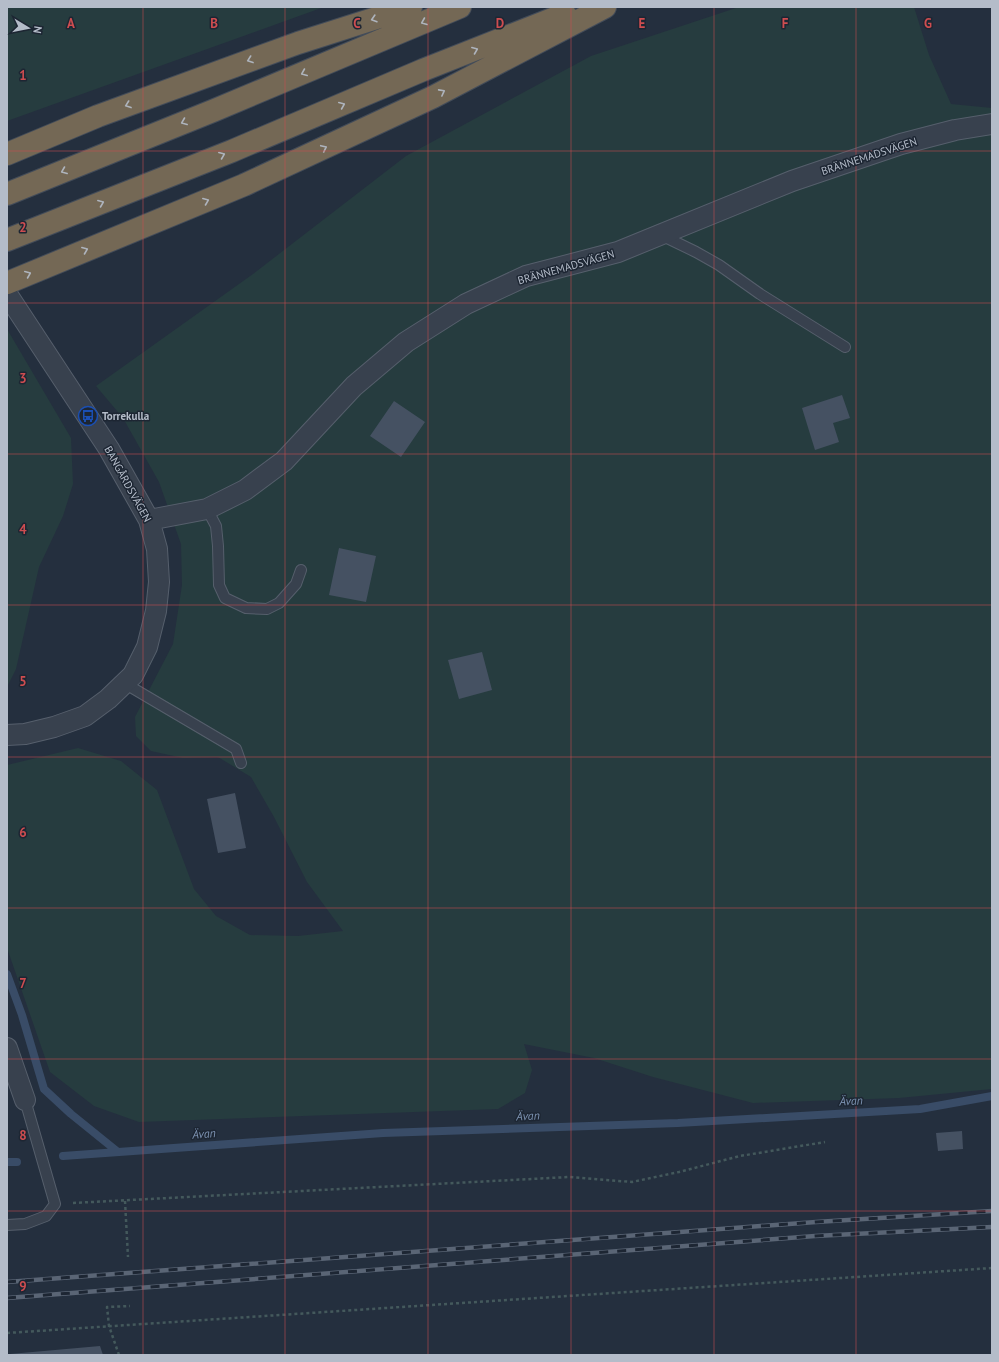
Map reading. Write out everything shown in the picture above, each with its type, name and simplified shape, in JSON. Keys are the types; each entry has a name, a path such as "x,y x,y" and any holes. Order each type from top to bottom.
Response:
{"highway":[{"path":"7,154 98,116 290,45 411,7"},
{"path":"7,194 215,110 460,7"},
{"path":"7,240 232,151 424,70 582,7"},
{"path":"7,282 251,182 433,97 605,7"}],"street":[{"name":"BRÄNNEMADSVÄGEN","path":"149,520 207,509 245,490 284,461 354,386 406,342 466,304 526,276 618,252 792,181 901,144 955,130 992,124"},
{"name":"BANGÅRDSVÄGEN","path":"7,294 110,449 149,520 157,549 158,582 156,611 147,647 133,675 108,699 85,716 54,727 25,734 7,735"},
{"path":"7,1048 25,1100"}],"lane":[{"path":"660,235 719,265 760,294 845,347"},
{"path":"207,509 216,526 219,585 225,598 246,608 267,609 279,603 296,584 301,570"},
{"path":"124,683 236,749 241,763"},
{"path":"7,1225 25,1224 46,1216 55,1204 25,1100"}],"path":[{"path":"55,1204 411,1184 568,1177 632,1182 679,1172 740,1156 825,1142"},
{"path":"125,1201 128,1257"},
{"path":"7,1333 992,1268"},
{"path":"119,1355 109,1326 107,1307 130,1306"}],"green space":[{"path":"7,7 324,7 7,121"},
{"path":"739,7 914,7 929,55 951,104 992,108 992,1089 899,1098 753,1103 653,1077 594,1058 524,1044 532,1070 525,1093 498,1109 139,1122 94,1106 50,1072 7,948 7,765 78,748 121,761 157,790 194,889 216,916 250,935 298,936 343,931 307,882 274,817 251,777 218,757 183,758 151,751 136,736 135,717 173,644 182,585 181,544 159,482 123,418 96,386 253,274 406,156 591,56"},
{"path":"7,329 71,438 73,484 63,516 39,567 16,669 7,687"}],"building":[{"path":"842,395 850,418 833,423 839,442 815,450 802,408"},
{"path":"394,401 425,422 401,457 370,436"},
{"path":"339,548 376,556 366,602 329,595"},
{"path":"482,652 492,690 459,699 448,660"},
{"path":"235,793 246,848 218,853 207,799"},
{"path":"962,1131 963,1149 938,1151 936,1133"},
{"path":"100,1346 103,1355 10,1355 10,1354"}],"waterway":[{"path":"7,974 22,1015 44,1089 71,1114 118,1152"},
{"name":"Ävan","path":"63,1156 383,1133 678,1123 920,1109 992,1096"},
{"name":"Ävan","path":"7,1162 17,1162"}],"railway":[{"path":"7,1282 816,1222 992,1211"},
{"path":"7,1298 815,1236 992,1227"}],"place":[{"name":"Torrekulla","path":"88,416"}]}
